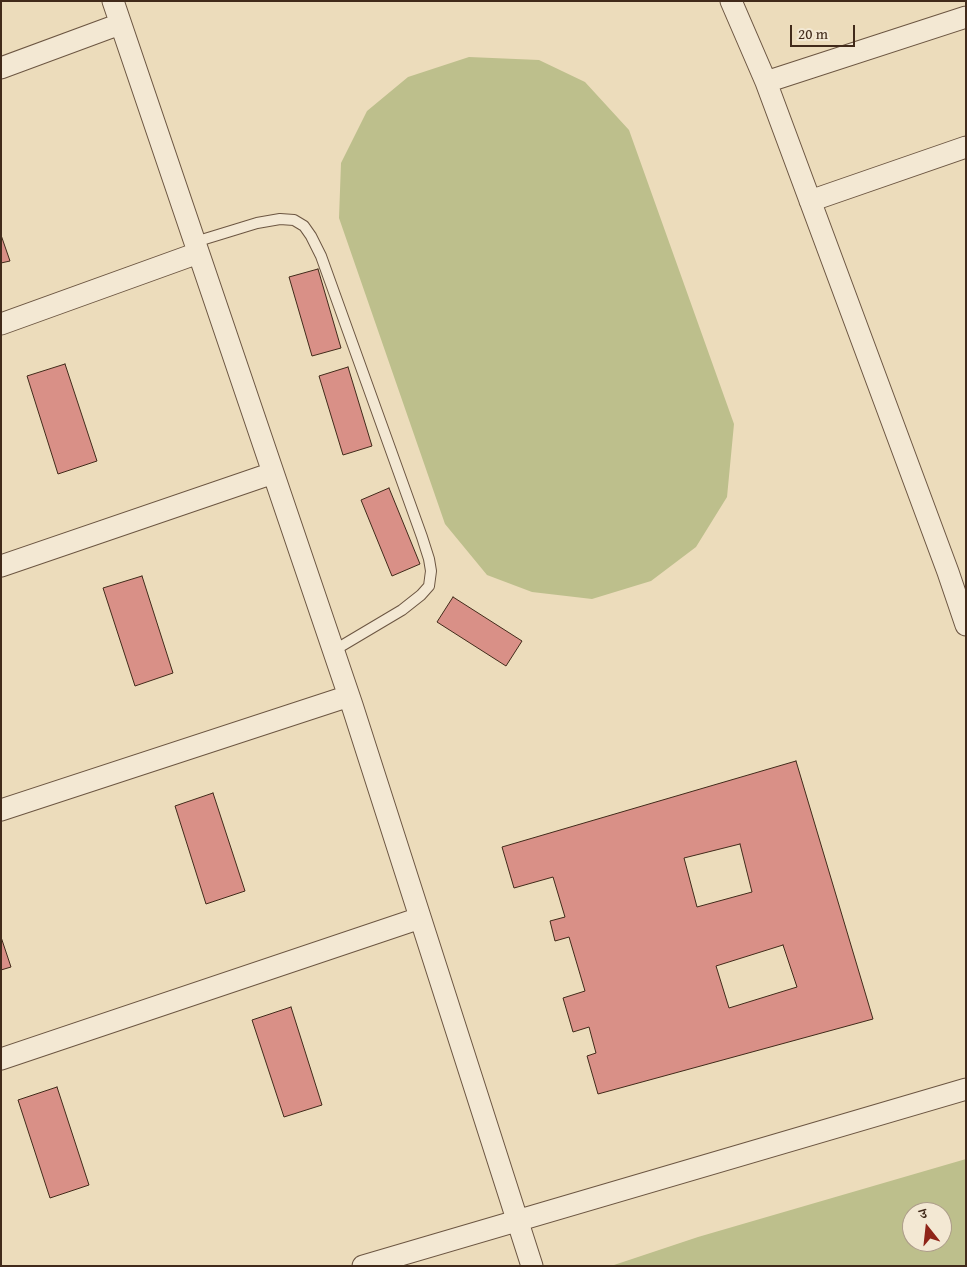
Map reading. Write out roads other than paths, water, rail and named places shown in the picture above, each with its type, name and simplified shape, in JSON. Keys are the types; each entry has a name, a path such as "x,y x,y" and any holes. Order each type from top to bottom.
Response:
{"street":[{"path":"112,1 349,696 532,1266"},
{"path":"731,1 766,82 966,625"},
{"path":"766,82 966,16"},
{"path":"1,68 120,24"},
{"path":"810,201 966,147"},
{"path":"1,324 196,248"},
{"path":"1,566 273,473"},
{"path":"1,810 349,696"},
{"path":"1,1059 420,918"},
{"path":"363,1266 966,1089"}],"lane":[{"path":"196,248 257,223 280,219 294,220 304,226 321,256 422,537 429,559 429,586 402,610 333,651"}]}
